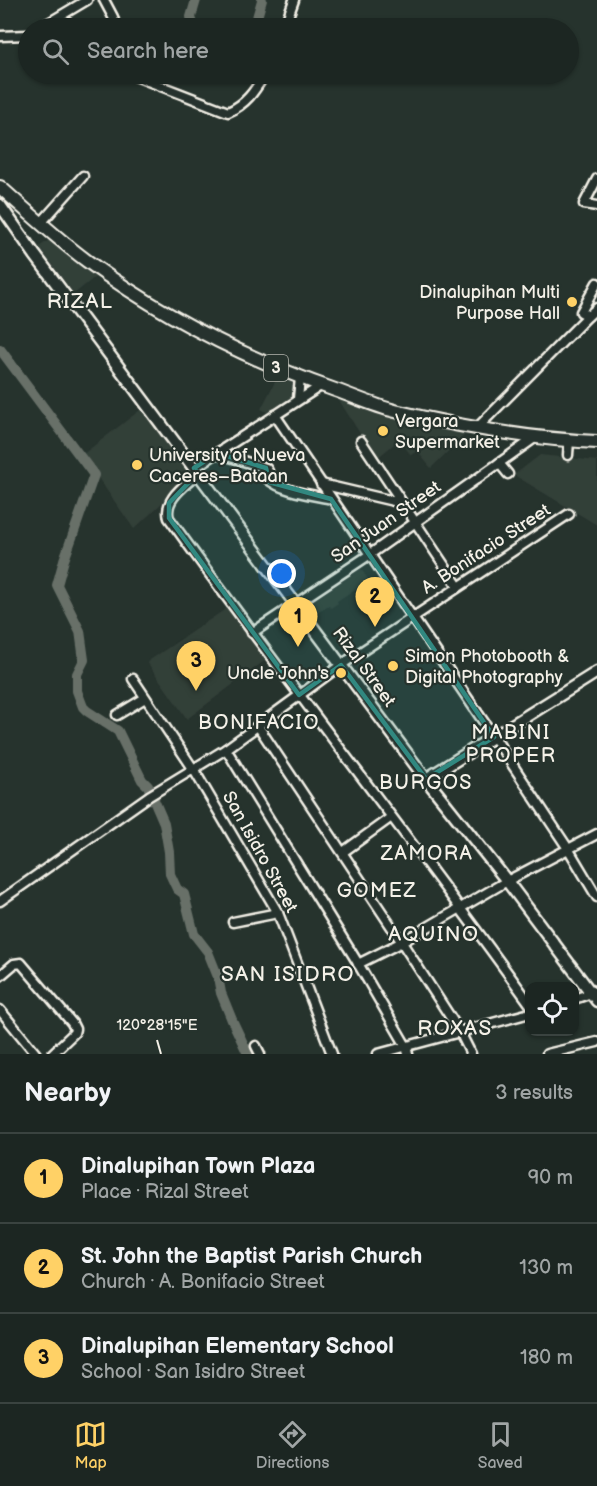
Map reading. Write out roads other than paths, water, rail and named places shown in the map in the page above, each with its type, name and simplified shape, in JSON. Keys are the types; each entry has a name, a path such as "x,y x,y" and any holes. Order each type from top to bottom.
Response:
{"highway":[{"name":"3","path":"0,187 86,260 148,302 243,353 300,378 393,411 477,428 597,442"}],"main road":[{"name":"Rizal Street","path":"0,205 426,778 595,995"},
{"path":"426,778 597,672"}],"street":[{"path":"57,18 87,0"},
{"path":"104,0 113,18"},
{"path":"288,18 294,0"},
{"path":"0,36 18,35"},
{"path":"156,84 228,112 239,107 259,84"},
{"path":"41,223 83,176"},
{"path":"597,179 584,204 597,206"},
{"path":"588,316 581,312 597,283"},
{"path":"477,428 597,309"},
{"path":"298,399 300,378"},
{"path":"322,385 217,453 196,471 172,498 167,509 169,518 252,633 390,818 461,908 525,997"},
{"path":"275,415 494,737 569,850 597,897"},
{"name":"San Juan Street","path":"252,633 369,555 536,436"},
{"path":"568,455 569,440"},
{"path":"361,441 458,586"},
{"path":"217,453 266,468 268,479 273,483 331,499"},
{"path":"500,463 508,474"},
{"path":"321,484 402,503"},
{"name":"A. Bonifacio Street","path":"0,901 152,794 226,749 341,665 569,514"},
{"name":"San Isidro Street","path":"133,680 194,770 278,913 332,1054"},
{"path":"117,715 145,698"},
{"path":"258,726 402,942 460,1032 471,1054"},
{"path":"226,749 358,964 407,1050"},
{"path":"343,852 390,818"},
{"path":"358,964 597,834"},
{"path":"233,922 278,913"},
{"path":"0,976 14,964 21,963 75,1027 74,1032 52,1054"},
{"path":"579,998 595,995"},
{"path":"0,1010 36,1054"},
{"path":"378,1054 407,1050 460,1032 525,1014"},
{"path":"547,1054 597,1042"}],"waterway":[{"path":"191,18 196,0"},
{"path":"257,18 262,0"},
{"path":"0,349 94,475 57,585 80,631 84,660 77,674 77,691 87,711 118,731 142,780 148,786 164,823 170,874 177,889 184,894 194,934 208,952 218,977 221,993 248,1054"}],"place":[{"name":"Dinalupihan Multi Purpose Hall","path":"572,302"},
{"name":"Vergara Supermarket","path":"383,431"},
{"name":"University of Nueva Caceres–Bataan","path":"137,465"},
{"name":"St. John the Baptist Parish Church","path":"375,627"},
{"name":"Dinalupihan Town Plaza","path":"298,647"},
{"name":"Simon Photobooth & Digital Photography","path":"393,666"},
{"name":"Uncle John's","path":"341,673"},
{"name":"Dinalupihan Elementary School","path":"196,691"}],"district":[{"name":"RIZAL","path":"80,301"},
{"name":"BONIFACIO","path":"259,723"},
{"name":"MABINI PROPER","path":"511,744"},
{"name":"BURGOS","path":"426,783"},
{"name":"ZAMORA","path":"427,854"},
{"name":"GOMEZ","path":"377,891"},
{"name":"AQUINO","path":"434,934"},
{"name":"SAN ISIDRO","path":"288,974"},
{"name":"ROXAS","path":"455,1028"}]}
